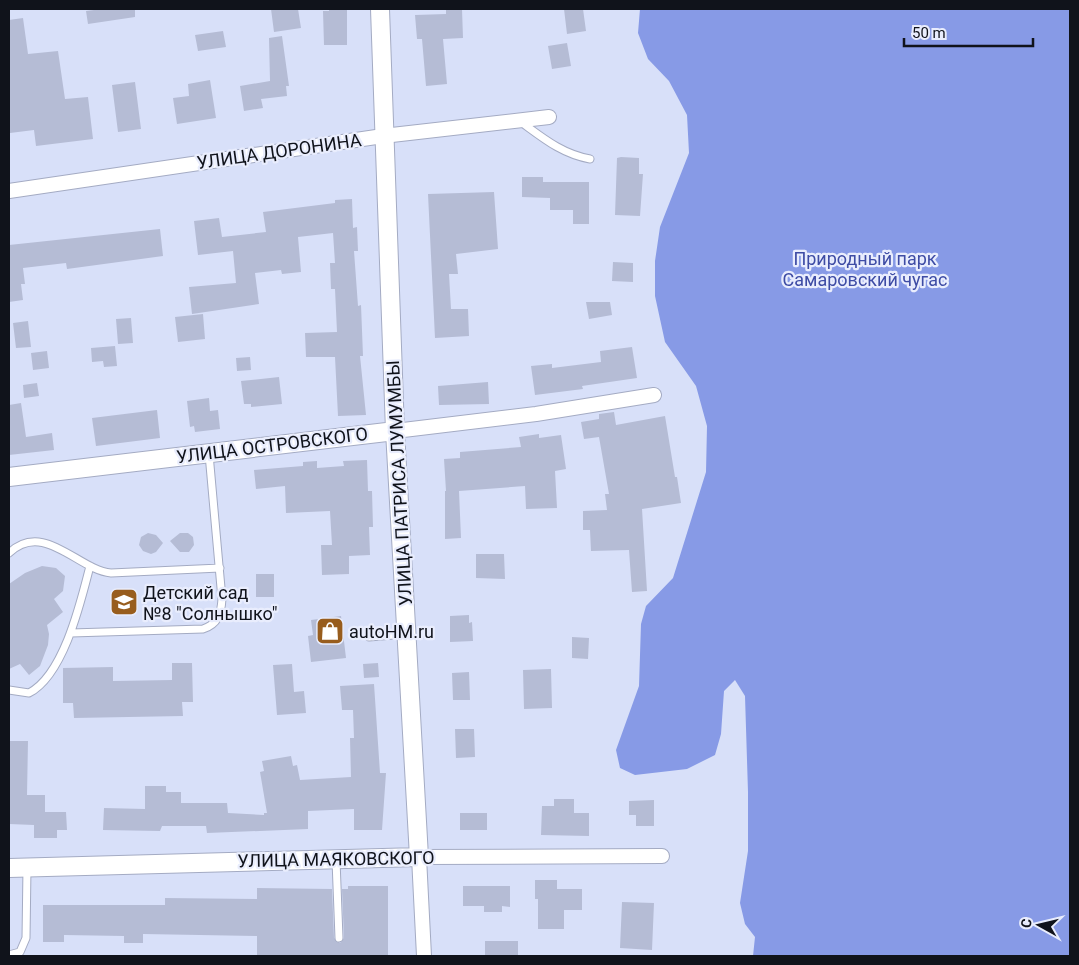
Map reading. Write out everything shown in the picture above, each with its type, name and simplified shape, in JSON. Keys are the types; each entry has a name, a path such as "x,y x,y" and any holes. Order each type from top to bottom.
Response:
{"street":[{"name":"УЛИЦА ПАТРИСА ЛУМУМБЫ","path":"380,9 383,136 395,431 424,956"},
{"name":"УЛИЦА ДОРОНИНА","path":"9,191 383,136 549,117"},
{"name":"УЛИЦА ОСТРОВСКОГО","path":"9,477 536,414 654,395"},
{"name":"УЛИЦА МАЯКОВСКОГО","path":"9,868 419,857 662,856"}],"lane":[{"path":"520,121 560,150 574,156 590,159"},
{"path":"71,633 203,629 210,627 216,622 222,609 209,453"},
{"path":"9,553 20,545 43,543 66,551 103,573 220,568"},
{"path":"9,690 29,693 42,684 60,656 71,633 90,566"},
{"path":"369,636 407,634"},
{"path":"336,859 339,938"},
{"path":"9,955 20,952 26,938 27,868"}],"shaded area":[{"name":"Природный парк Самаровский чугас","path":"640,9 1070,9 1070,956 753,956 755,937 745,924 740,903 748,851 748,792 745,696 735,680 724,691 721,734 715,755 687,769 635,775 620,768 616,750 639,686 641,624 646,606 673,578 706,472 707,426 696,386 665,342 655,296 655,261 660,227 689,153 687,115 669,81 648,59 638,33"}],"building":[{"path":"135,9 135,17 88,24 86,11"},
{"path":"271,9 298,9 301,28 274,32"},
{"path":"329,9 347,9 347,45 324,45 323,11 329,11"},
{"path":"462,9 463,38 443,39 447,84 426,86 422,39 417,39 415,15 446,14 446,10"},
{"path":"564,9 583,9 586,31 567,34"},
{"path":"23,18 28,54 58,51 65,99 88,97 93,139 36,146 34,130 10,133 9,20"},
{"path":"223,31 226,47 198,51 195,35"},
{"path":"282,36 289,86 286,86 287,96 261,99 263,108 244,111 240,86 270,81 269,38"},
{"path":"567,43 571,66 552,69 548,46"},
{"path":"210,80 216,118 177,124 173,98 189,96 188,84"},
{"path":"135,82 141,129 118,132 112,85"},
{"path":"617,158 639,158 639,174 643,174 640,216 615,215"},
{"path":"522,177 543,177 543,182 589,182 589,224 573,224 573,210 550,210 550,198 522,197"},
{"path":"494,192 498,249 456,254 458,274 449,274 451,309 468,309 469,336 435,338 428,194"},
{"path":"352,199 353,228 357,227 358,251 354,251 358,306 361,305 363,356 360,356 366,415 338,416 335,357 306,357 305,333 337,332 335,289 331,289 330,263 335,263 333,233 298,237 301,272 282,274 281,270 255,273 259,304 192,314 189,287 236,283 233,251 198,255 194,221 219,218 222,237 266,232 263,212 335,203 335,200"},
{"path":"160,229 163,256 67,269 66,263 23,268 25,284 21,284 23,300 9,302 9,245"},
{"path":"613,262 633,263 633,282 612,281"},
{"path":"586,302 610,302 612,315 589,319"},
{"path":"203,314 205,339 178,342 175,317"},
{"path":"131,318 133,343 118,344 116,319"},
{"path":"28,321 31,347 16,348 13,323"},
{"path":"115,346 117,366 104,367 103,361 92,362 91,348"},
{"path":"632,347 637,378 582,386 583,389 535,395 531,366 552,364 552,368 601,362 600,351"},
{"path":"47,351 49,368 33,370 31,353"},
{"path":"250,357 251,370 237,371 236,358"},
{"path":"279,377 282,404 251,407 251,404 244,404 241,381"},
{"path":"488,382 489,404 439,405 438,386"},
{"path":"37,383 39,396 24,398 23,385"},
{"path":"209,398 210,411 218,410 220,429 195,432 194,426 190,427 187,401"},
{"path":"21,403 26,437 52,433 54,450 9,455 9,405"},
{"path":"157,410 160,438 96,446 92,418"},
{"path":"614,412 616,425 665,416 675,477 677,477 681,503 642,509 647,591 632,592 629,550 591,551 590,530 583,530 583,511 607,510 605,494 609,494 599,437 584,439 581,422 599,419 599,414"},
{"path":"539,434 539,438 561,435 566,469 555,471 557,508 526,509 525,486 459,491 461,538 445,539 446,491 444,459 460,458 460,452 521,447 519,437"},
{"path":"367,460 368,491 372,491 373,527 369,527 370,555 349,556 349,574 322,575 321,545 332,545 330,511 286,513 285,486 256,489 254,470 303,466 303,462 317,461 317,468 344,466 343,461"},
{"path":"148,533 156,535 163,543 156,552 151,554 143,551 139,545 141,537"},
{"path":"180,533 188,533 193,537 194,545 189,552 180,552 170,541"},
{"path":"476,554 504,554 505,579 476,578"},
{"path":"42,566 56,568 65,576 63,591 54,599 63,612 47,625 49,634 48,645 40,666 29,675 20,664 9,669 9,584 25,573"},
{"path":"256,574 274,574 274,597 256,597"},
{"path":"469,615 469,623 472,622 473,641 450,642 450,616"},
{"path":"341,616 346,658 311,662 308,636 313,635 311,620"},
{"path":"572,637 589,638 588,659 572,658"},
{"path":"172,663 192,663 193,702 182,702 183,716 74,718 73,703 63,703 63,668 113,667 113,681 172,680"},
{"path":"378,663 379,677 364,678 363,664"},
{"path":"292,664 294,692 304,691 306,713 277,715 273,665"},
{"path":"551,669 552,708 524,709 523,670"},
{"path":"469,672 470,700 453,700 452,673"},
{"path":"374,684 380,773 386,773 382,830 354,830 354,809 308,811 308,829 207,833 206,826 162,826 160,831 103,830 104,808 145,809 145,786 166,786 166,792 181,792 181,803 227,803 228,813 264,815 264,813 267,813 260,772 264,771 262,761 291,756 293,766 297,765 300,780 351,777 350,738 354,738 353,710 342,710 340,686"},
{"path":"455,729 474,729 475,757 456,758"},
{"path":"9,741 28,741 27,795 45,795 45,812 66,812 67,830 57,830 57,838 34,838 34,825 9,824"},
{"path":"554,799 574,799 574,813 589,813 589,836 541,835 542,806 554,806"},
{"path":"654,800 654,826 636,826 636,815 629,815 629,801"},
{"path":"460,813 487,813 487,830 460,830"},
{"path":"535,880 557,880 557,889 582,889 582,910 564,910 564,929 538,929 538,899 535,899"},
{"path":"348,886 388,886 388,956 257,956 257,936 143,934 143,943 124,943 124,936 64,935 64,942 43,942 43,905 165,905 165,898 257,899 257,888 332,889 334,938 340,943 344,938 342,889 348,889"},
{"path":"463,886 510,886 510,907 502,906 502,912 484,912 484,906 463,906"},
{"path":"622,902 654,903 652,950 620,948"},
{"path":"485,941 518,941 518,956 485,956"}],"place":[{"name":"Детский сад №8 \"Солнышко\"","path":"124,602"},
{"name":"autoHM.ru","path":"330,631"}]}
